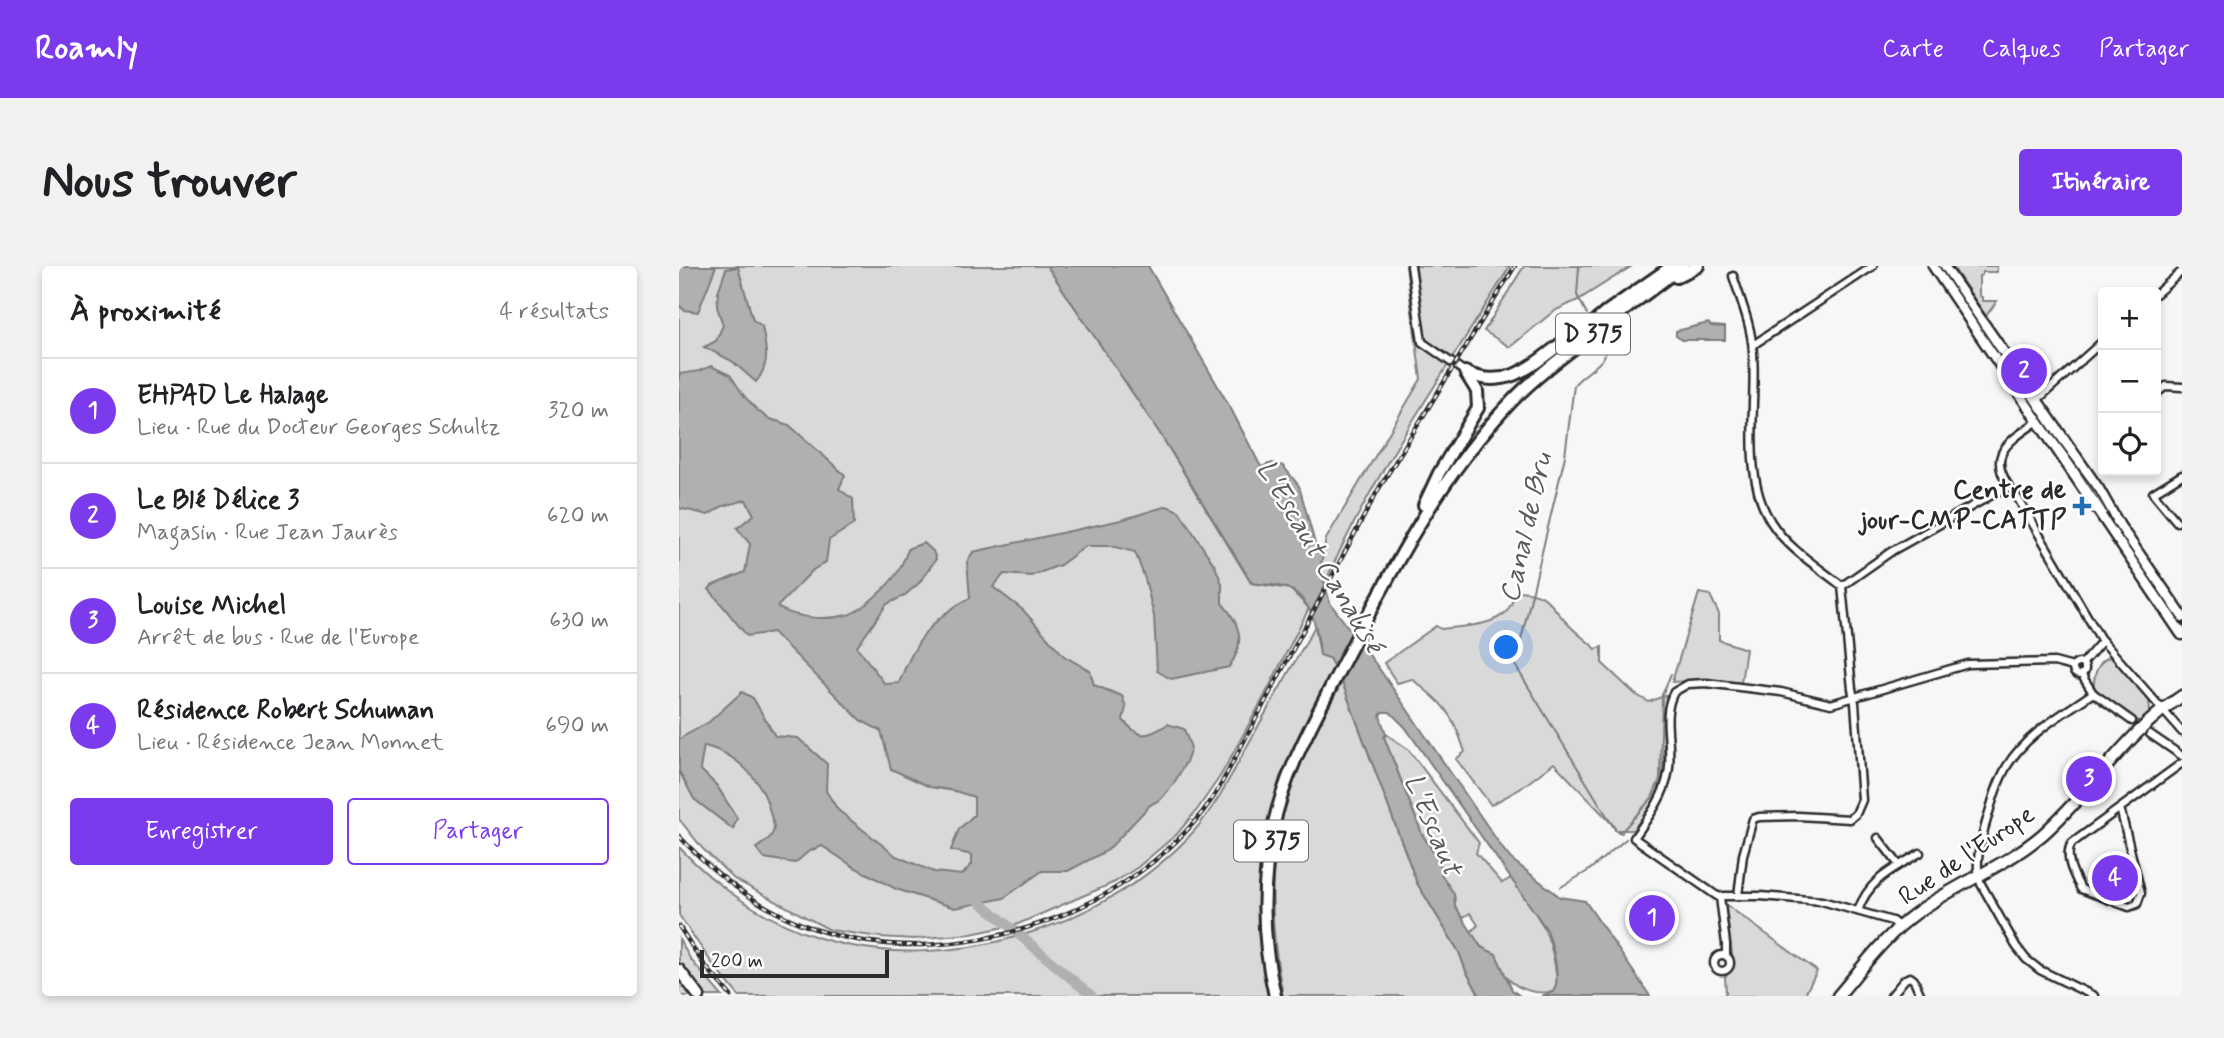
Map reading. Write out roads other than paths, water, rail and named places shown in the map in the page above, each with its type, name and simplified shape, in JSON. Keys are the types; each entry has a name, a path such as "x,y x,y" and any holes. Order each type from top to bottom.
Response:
{"main road":[{"path":"1649,286 1665,266"},
{"path":"1649,286 1672,266"},
{"name":"D 375","path":"1275,996 1265,921 1265,884 1271,837 1290,773 1326,697 1408,543 1462,459 1510,402 1649,286 1683,266"},
{"path":"1465,372 1491,380 1511,377 1649,286 1698,266"},
{"path":"1934,266 2098,489 2119,526 2182,617"},
{"path":"1943,266 2018,376 2033,404 2038,421 2182,634"},
{"path":"1532,381 1551,360 1609,310"},
{"path":"1408,543 1436,479 1477,411 1477,391 1465,372"},
{"name":"Rue de l'Europe","path":"1838,996 1900,927 1925,907 2008,860 2044,833 2164,708 2182,696"},
{"path":"679,970 699,996"}],"street":[{"path":"1411,266 1422,342 1465,372"},
{"path":"1753,345 1873,266"},
{"path":"2161,290 2182,271"},
{"path":"1733,276 1753,345 1753,449 1762,506 1782,537 1842,586 1863,793 1856,814 1847,820 1798,816 1753,819 1743,855 1738,896"},
{"path":"2033,404 2098,346"},
{"path":"2161,390 2166,386 2182,387"},
{"path":"2038,421 2010,441 2002,451 2001,466 2008,486 2017,496 2102,641 2164,708 2182,732"},
{"path":"2176,523 2153,492 2182,475"},
{"path":"1842,586 1889,553 2008,486"},
{"path":"2083,664 2102,641"},
{"path":"1900,927 1892,921 1818,901 1720,897 1634,838 1657,803 1667,781 1668,705 1676,689 1698,683 1726,685 1781,692 1831,704 1975,663 2054,662 2073,667"},
{"path":"2073,667 2077,663 2083,664"},
{"path":"2081,674 2085,669 2083,664"},
{"path":"2073,667 2074,673 2081,674 2093,693 2132,722"},
{"path":"2093,693 2038,732 2009,764 1997,789 1980,845 1979,877 2016,947 2026,959 2040,970 2094,996"},
{"path":"2150,734 2182,756"},
{"path":"2119,808 2141,893 2137,904 2129,907 2081,889 2067,854 2072,842 2119,808 2182,763"},
{"path":"1878,838 1899,865"},
{"path":"1858,911 1866,891 1899,865 1920,853"},
{"path":"1720,897 1726,955"},
{"path":"1891,996 1905,979 1910,977 1921,996"}],"water":[{"path":"679,266 716,266 698,312 684,310 679,305"},
{"name":"L'Escaut Canalisé","path":"1047,266 1148,266 1230,407 1261,467 1272,463 1283,466 1299,486 1317,551 1325,549 1320,567 1330,603 1378,667 1511,859 1560,897 1585,901 1650,996 1542,996 1553,992 1557,979 1547,930 1405,727 1390,712 1382,712 1380,716 1386,734 1384,737 1422,834 1440,863 1442,876 1454,894 1455,906 1481,947 1496,954 1512,990 1520,996 1480,996 1459,952 1417,883 1342,682 1329,658 1320,655 1316,627 1305,602 1287,588 1252,583 1159,432"},
{"path":"738,267 753,320 762,326 765,342 766,362 756,382 732,361 704,347 716,341 723,325 717,307 718,292 726,269"},
{"path":"1708,323 1711,326 1725,327 1725,340 1682,340 1676,336 1676,331"},
{"path":"711,366 730,375 756,409 767,418 789,425 845,475 839,489 853,499 854,524 829,540 826,562 813,570 777,607 793,614 811,617 829,618 853,613 888,584 899,570 909,548 924,543 933,551 936,559 919,583 904,596 887,604 857,647 885,684 899,683 911,656 926,633 945,614 970,598 967,562 973,552 1121,520 1167,506 1179,511 1215,566 1222,584 1222,603 1237,626 1238,650 1229,667 1171,679 1157,671 1154,616 1135,552 1111,546 1086,546 1060,565 1031,576 1004,574 993,587 1023,610 1064,656 1090,671 1094,685 1122,696 1126,707 1123,720 1134,731 1149,734 1168,724 1184,729 1191,748 1173,785 1161,799 1150,805 1108,850 1068,871 1042,871 1004,898 955,908 896,889 822,846 808,852 795,863 764,858 756,848 770,837 774,828 761,789 737,762 704,746 700,769 717,786 737,818 733,829 694,799 679,771 679,739 709,722 742,692 753,698 775,736 798,738 827,764 826,791 838,810 896,856 934,872 962,875 972,864 972,855 951,850 959,829 974,815 974,797 930,787 891,769 881,731 860,720 773,632 747,636 709,589 745,572 750,544 737,528 754,515 746,500 723,506 708,515 679,508 679,374"}],"waterway":[{"name":"Canal de Bru","path":"1579,266 1577,295 1587,314"},
{"name":"Canal de Bru","path":"1604,339 1607,346 1603,358 1574,385 1565,456 1515,665 1616,831 1622,833"},
{"name":"Canal de Bru","path":"1622,831 1652,798 1660,779 1662,695 1671,674"},
{"path":"1561,887 1588,871 1626,839"},
{"path":"979,901 1092,996"}],"tram line":[{"path":"1939,266 2050,430 2095,491 2112,521"},
{"path":"2106,514 2182,625"}],"railway":[{"path":"679,836 709,866 743,892 779,914 818,930 872,942 928,945 985,938 1041,923 1094,900 1142,870 1184,833 1218,790 1378,490 1515,266"},
{"path":"679,926 702,962 731,996"}],"place":[{"name":"Le Blé Délice 3","path":"2024,371"},
{"name":"Centre de jour-CMP-CATTP","path":"2082,506"},
{"name":"Louise Michel","path":"2089,779"},
{"name":"Résidence Robert Schuman","path":"2115,878"},
{"name":"EHPAD Le Halage","path":"1652,918"}],"water label":[{"name":"L'Escaut","path":"1432,825"}]}
